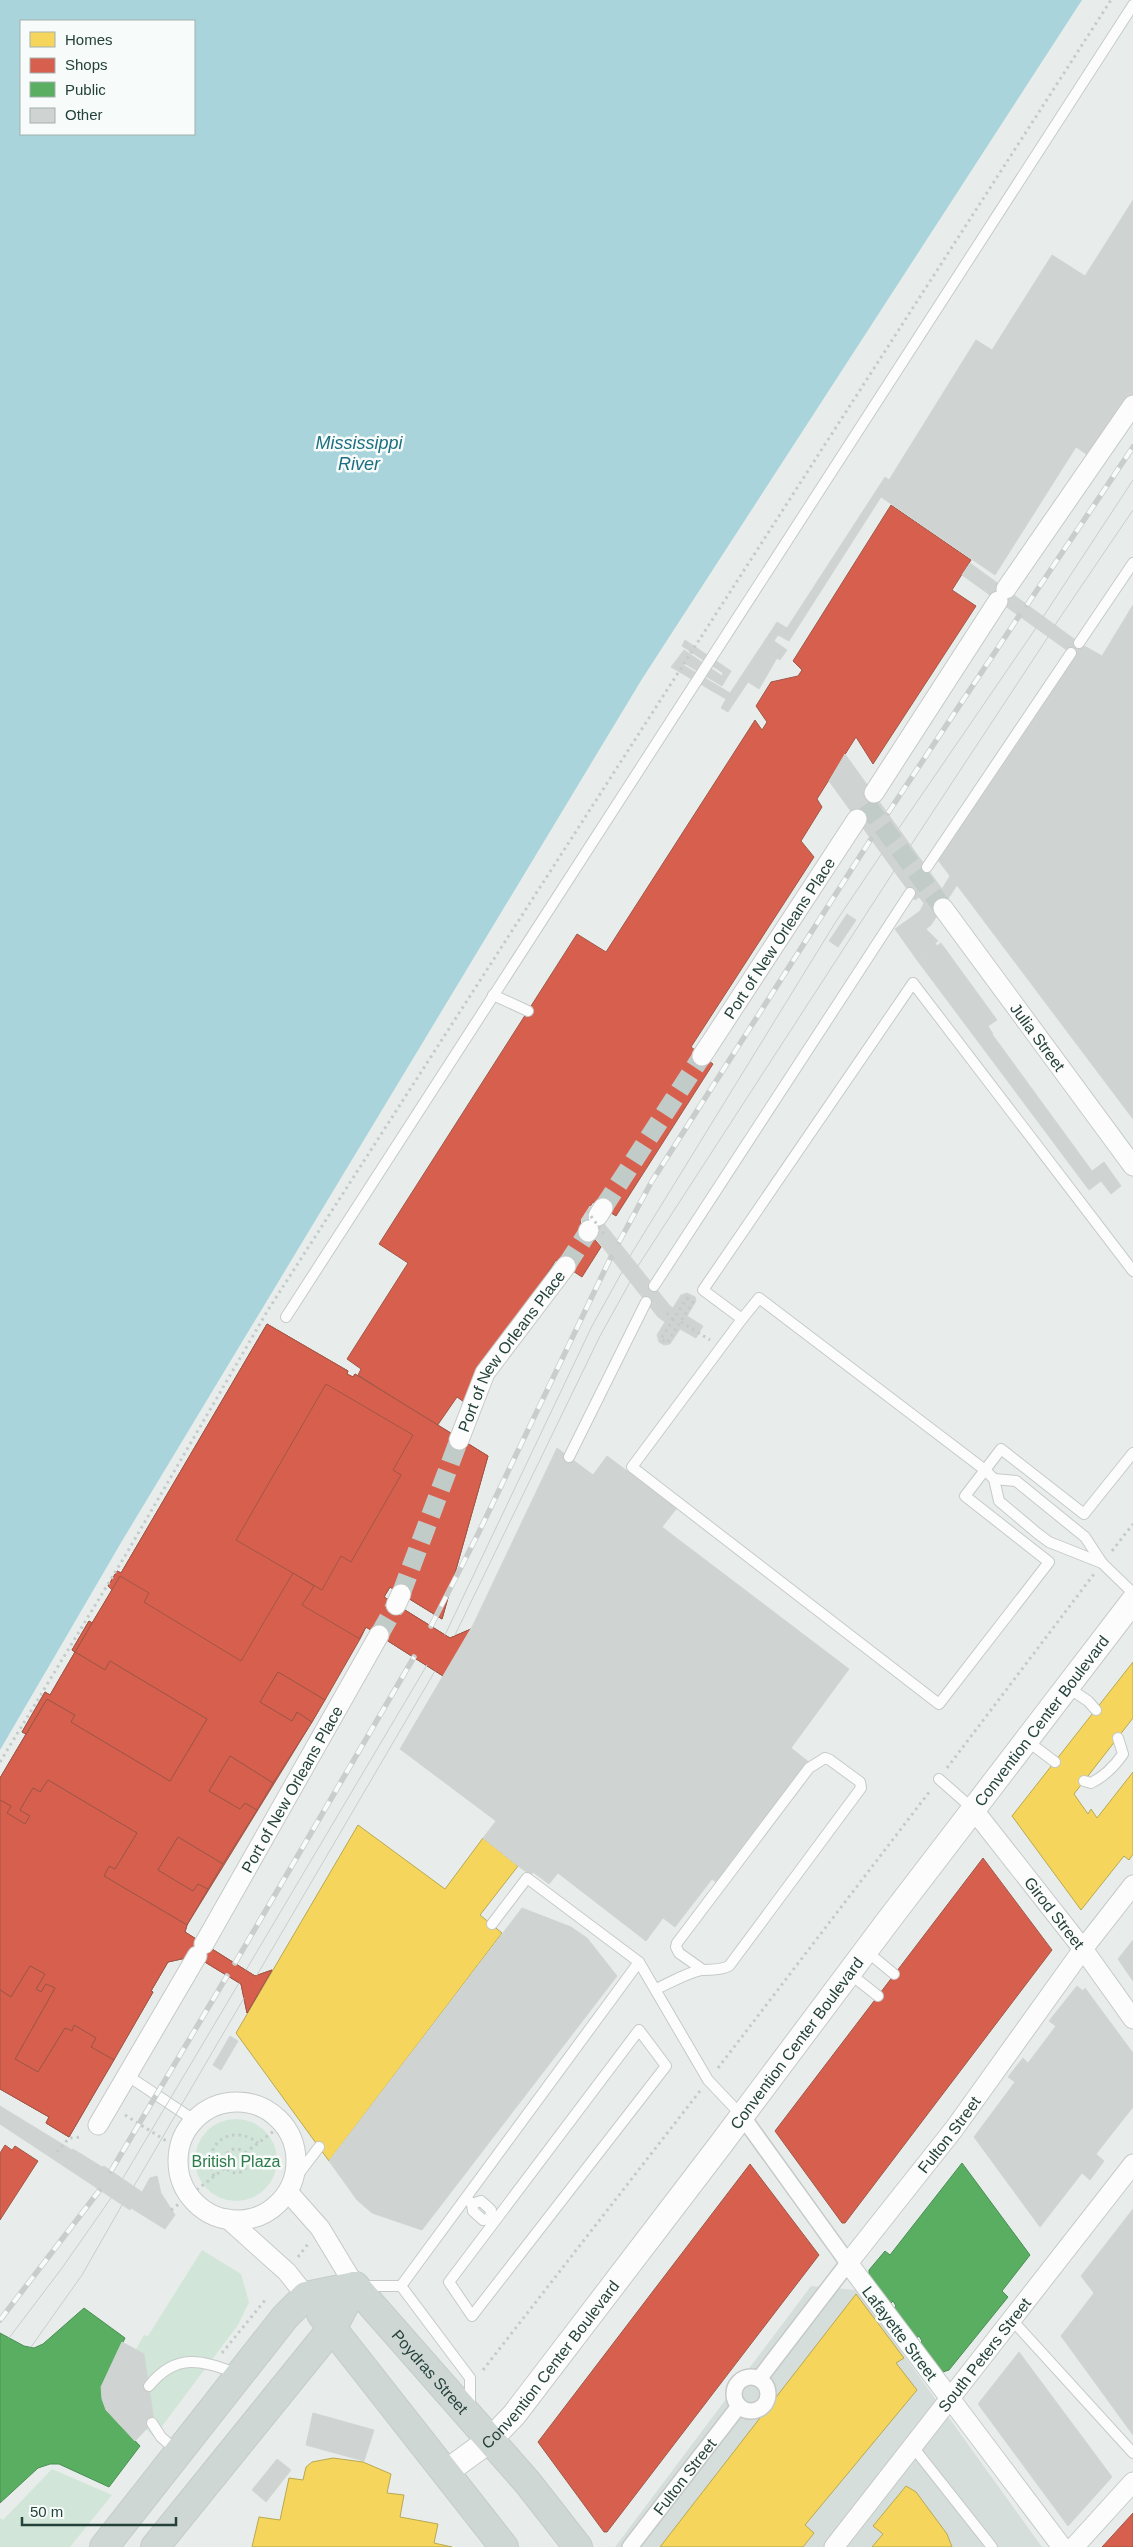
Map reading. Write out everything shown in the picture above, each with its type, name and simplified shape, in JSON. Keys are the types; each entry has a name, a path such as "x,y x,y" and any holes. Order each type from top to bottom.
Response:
{"main road":[{"name":"Poydras Street","path":"355,2286 528,2483 578,2547"},
{"path":"104,2547 286,2317 306,2296 355,2286"},
{"path":"155,2547 332,2327 355,2286"},
{"path":"306,2296 504,2547"}],"street":[{"path":"874,793 1002,595 1133,405"},
{"name":"Port of New Orleans Place","path":"702,1056 857,819"},
{"name":"Julia Street","path":"943,908 1133,1166"},
{"name":"Port of New Orleans Place","path":"459,1440 484,1373 566,1266"},
{"name":"Convention Center Boulevard","path":"446,2472 490,2440 514,2415 742,2116 848,1972 1133,1601"},
{"name":"Port of New Orleans Place","path":"98,2124 128,2076 379,1636"},
{"name":"Girod Street","path":"973,1809 1083,1949 1133,2019"},
{"name":"Fulton Street","path":"759,2379 954,2130 1083,1949 1133,1885"},
{"path":"228,2219 246,2219 262,2214 277,2205 291,2186 297,2165 296,2150 284,2124 271,2112 256,2104 240,2102 223,2103 208,2109 194,2120 185,2133 179,2148 178,2165 182,2181 189,2195 207,2210 228,2219 287,2272 306,2296"},
{"name":"Lafayette Street","path":"742,2116 950,2401 1062,2547"},
{"name":"South Peters Street","path":"834,2547 950,2401 1133,2164"},
{"name":"Poydras Street","path":"291,2186 320,2228 355,2286"},
{"path":"750,2377 759,2379 766,2385 768,2392 766,2404 755,2411 748,2411 739,2406 734,2396 737,2383 750,2377"},
{"name":"Fulton Street","path":"630,2547 739,2406"},
{"path":"1074,2547 1133,2482"}],"lane":[{"path":"286,1317 1133,5"},
{"path":"1079,643 1133,563"},
{"path":"927,867 1071,653"},
{"path":"654,1286 910,893"},
{"path":"742,1319 702,1290 913,983 1133,1271"},
{"path":"493,995 528,1011"},
{"path":"1102,1563 1043,1538 999,1501 994,1480 985,1470 759,1298 632,1467 939,1704 1049,1562 965,1496 985,1470 1001,1449 1084,1514 1133,1453"},
{"path":"569,1457 646,1302"},
{"path":"994,1480 1016,1481 1085,1537 1102,1563 1133,1593"},
{"path":"1067,1687 1088,1701 1096,1710"},
{"path":"1084,1781 1091,1783 1102,1778 1116,1764 1123,1754 1118,1738"},
{"path":"1026,1740 1055,1762"},
{"path":"656,1990 703,1970 721,1970 729,1966 861,1788 860,1782 830,1760 825,1758 809,1768 677,1943 676,1947 679,1953 703,1970"},
{"path":"939,1779 973,1809"},
{"path":"492,1924 527,1878 640,1962 708,2080 742,2116"},
{"path":"865,1950 894,1974"},
{"path":"401,2286 469,2201 640,1962"},
{"path":"848,1972 878,1996"},
{"path":"639,2030 666,2066 472,2316 449,2282 493,2220 639,2030"},
{"path":"128,2076 194,2120"},
{"path":"291,2186 318,2147"},
{"path":"469,2201 472,2212 483,2220 493,2220"},
{"path":"355,2286 401,2286"},
{"path":"401,2286 470,2378 470,2417"},
{"path":"1012,2320 1133,2453"},
{"path":"149,2386 157,2376 174,2364 205,2362 240,2375"},
{"path":"152,2423 161,2437 179,2453"},
{"path":"913,2447 992,2547"}],"path":[{"path":"0,1762 125,1556 268,1310 1111,0"},
{"path":"687,1298 661,1339 667,1343 693,1302"},
{"path":"667,1314 673,1320"},
{"path":"681,1322 699,1332"},
{"path":"480,2373 708,2080 939,1779 1048,1632 1133,1524"},
{"path":"244,2153 284,2124"},
{"path":"214,2176 210,2160 212,2150 224,2137 243,2134 258,2143"},
{"path":"238,2150 244,2153 248,2161 242,2171 235,2173 226,2167 224,2159 228,2153 238,2150"},
{"path":"171,2210 226,2167"}],"shaded area":[{"path":"811,2286 857,2290 1042,2547 615,2547"}],"green space":[{"name":"British Plaza","path":"236,2119 252,2122 265,2131 274,2144 277,2160 274,2176 265,2189 252,2198 236,2201 220,2198 207,2189 198,2176 195,2160 198,2144 207,2131 220,2122"},
{"path":"202,2250 241,2274 249,2302 238,2325 154,2437 111,2394 144,2335 148,2336"},
{"path":"52,2469 112,2495 70,2547 0,2547 0,2518 3,2520"}],"water":[{"name":"Mississippi River","path":"0,0 1082,0 642,679 122,1541 0,1750"}],"building: Homes":[{"path":"1133,1662 1133,1718 1074,1794 1088,1814 1091,1809 1097,1818 1133,1772 1133,1854 1129,1860 1124,1856 1081,1910 1012,1816"},
{"path":"358,1825 445,1889 483,1838 518,1866 480,1915 502,1933 329,2161 236,2033"},
{"path":"856,2294 904,2358 896,2363 917,2390 805,2525 814,2533 803,2547 660,2547"},
{"path":"333,2458 363,2462 391,2474 387,2493 404,2495 400,2517 438,2524 434,2543 452,2547 252,2547 259,2517 280,2520 289,2478 303,2480 306,2467 312,2462"},
{"path":"906,2486 916,2492 947,2534 952,2547 872,2547 883,2534 873,2526"}],"building: Shops":[{"path":"891,505 971,560 952,590 976,606 873,764 856,737 817,799 822,807 801,841 814,857 691,1047 713,1064 616,1216 593,1202 580,1222 601,1247 582,1277 556,1260 464,1402 457,1397 437,1426 358,1375 361,1369 347,1359 408,1263 379,1244 577,934 606,952 755,720 762,730 767,722 756,706 771,682 798,676 802,670 793,661"},
{"path":"267,1324 348,1371 347,1374 353,1377 355,1374 488,1456 442,1619 390,1587 384,1597 450,1638 471,1629 443,1676 366,1627 360,1639 302,1605 314,1586 322,1590 341,1556 351,1562 401,1475 393,1470 413,1435 326,1384 236,1540 293,1573 241,1661 144,1602 149,1593 120,1576 112,1590 108,1586 117,1571 121,1573"},
{"path":"267,1324 348,1371 347,1374 353,1377 355,1374 488,1456 442,1619 390,1587 384,1597 450,1638 471,1629 443,1676 366,1627 312,1722 187,1925 185,1932 255,1976 272,1970 247,2013 241,1984 195,1956 168,1962 151,1991 153,1992 69,2137 46,2123 49,2117 0,2089 0,1778 26,1734 22,1732 45,1692 50,1695 75,1652 72,1650 89,1621 92,1623 112,1590 108,1586 117,1571 121,1573"},
{"path":"326,1384 413,1435 393,1470 401,1475 351,1562 341,1556 322,1590 236,1540"},
{"path":"293,1573 314,1586 302,1605 360,1639 325,1700 278,1672 260,1702 292,1721 297,1712 312,1722 273,1783 230,1756 209,1791 240,1809 245,1803 257,1810 223,1864 178,1837 158,1870 193,1891 198,1884 208,1889 187,1925 104,1876 109,1866 115,1869 137,1833 48,1780 40,1792 33,1788 20,1810 30,1816 25,1824 7,1813 11,1806 0,1800 0,1778 47,1699 75,1715 71,1722 170,1781 207,1719 110,1661 105,1670 75,1652 120,1576 149,1593 144,1602 241,1661"},
{"path":"89,1621 92,1623 75,1652 72,1650"},
{"path":"75,1652 105,1670 110,1661 207,1719 170,1781 71,1722 75,1715 47,1699 26,1734 22,1732 45,1692 50,1695"},
{"path":"278,1672 325,1700 312,1722 297,1712 292,1721 260,1702"},
{"path":"230,1756 273,1783 257,1810 245,1803 240,1809 209,1791"},
{"path":"48,1780 137,1833 115,1869 109,1866 104,1876 187,1925 185,1932 255,1976 272,1970 247,2013 241,1984 195,1956 168,1962 114,2060 91,2047 96,2038 74,2025 72,2031 65,2028 38,2072 15,2059 55,1988 46,1984 41,1992 36,1989 45,1974 30,1966 11,1997 0,1990 0,1800 11,1806 7,1813 25,1824 30,1816 20,1810 33,1788 40,1792"},
{"path":"178,1837 223,1864 208,1889 198,1884 193,1891 158,1870"},
{"path":"983,1858 1052,1950 845,2223 842,2223 775,2131"},
{"path":"30,1966 45,1974 36,1989 41,1992 46,1984 55,1988 15,2059 38,2072 65,2028 72,2031 74,2025 96,2038 91,2047 114,2060 69,2137 46,2123 49,2117 0,2089 0,1990 11,1997"},
{"path":"5,2145 12,2150 15,2146 38,2161 0,2220 0,2153"},
{"path":"750,2164 819,2255 607,2532 604,2532 538,2442"},
{"path":"1133,2513 1133,2547 1102,2547"}],"building: Public":[{"path":"962,2163 1030,2255 1002,2291 1008,2297 949,2370 943,2372 919,2344 922,2341 919,2336 915,2339 893,2309 896,2306 893,2301 890,2304 869,2276 869,2270 885,2251 890,2255"},
{"path":"84,2308 125,2338 101,2387 102,2399 106,2410 140,2446 109,2487 59,2464 50,2464 38,2468 0,2503 0,2333 24,2346 34,2348 43,2344"}],"building: Other":[{"path":"1133,200 1133,396 1092,458 1076,447 995,575 881,497 789,641 778,635 774,641 787,650 780,660 777,658 759,689 748,682 728,712 721,708 726,699 671,667 684,650 722,676 723,673 682,646 685,640 731,671 722,686 684,663 683,665 730,693 777,622 787,628 885,477 889,480 976,340 992,350 1052,255 1085,276"},
{"path":"970,563 1081,644 1075,656 962,575"},
{"path":"1133,605 1133,1119 938,860 1081,644 1102,656"},
{"path":"845,754 942,889 950,876 957,885 931,925 926,929 938,941 935,943 937,946 917,960 895,929 920,911 924,903 919,897 915,900 829,781"},
{"path":"847,914 856,920 838,947 829,941"},
{"path":"941,943 997,1020 988,1026 992,1034 1092,1171 1104,1162 1121,1186 1111,1194 1101,1181 1089,1190 917,960"},
{"path":"590,1206 670,1306 673,1308 681,1295 687,1293 695,1297 696,1301 687,1316 703,1326 696,1338 680,1329 670,1344 664,1345 659,1342 657,1335 665,1322 658,1317 581,1220"},
{"path":"557,1448 593,1475 607,1456 677,1508 662,1527 849,1669 791,1748 810,1763 719,1885 712,1879 675,1927 663,1918 646,1941 558,1873 549,1884 533,1872 531,1875 518,1866 483,1838 496,1821 400,1749 473,1625"},
{"path":"522,1908 571,1927 587,1938 617,1976 422,2230 372,2213 357,2200 329,2161"},
{"path":"1133,1940 1133,1981 1118,1959"},
{"path":"1077,1986 1083,1991 1085,1988 1133,2053 1133,2107 1096,2154 1104,2161 1090,2180 1082,2173 1040,2227 974,2137 1015,2082 1008,2077 1023,2058 1028,2063 1056,2026 1049,2021"},
{"path":"230,2036 238,2041 221,2070 213,2065"},
{"path":"0,2106 72,2150 102,2167 104,2166 142,2192 150,2178 157,2176 161,2193 175,2215 165,2229 131,2208 130,2210 0,2124"},
{"path":"1133,2209 1133,2435 1061,2336 1094,2293 1081,2276"},
{"path":"122,2342 144,2354 154,2421 135,2441 106,2410 102,2399 101,2387"},
{"path":"1019,2352 1112,2477 1068,2526 978,2404"},
{"path":"313,2413 374,2430 364,2461 306,2445"},
{"path":"277,2459 291,2470 266,2502 252,2490"}],"tunnel":[{"path":"866,804 943,908"},
{"path":"603,1208 702,1056"},
{"path":"566,1266 588,1232"},
{"path":"401,1594 459,1440"},
{"path":"379,1635 396,1605"}],"tram line":[{"path":"1043,617 1133,480"},
{"path":"1055,625 1133,510"},
{"path":"899,828 1036,628"},
{"path":"911,845 1048,637"},
{"path":"630,1256 835,923 882,853"},
{"path":"638,1266 894,871"},
{"path":"445,1635 592,1326 622,1272"},
{"path":"455,1635 600,1336 630,1282"},
{"path":"246,1970 427,1665"},
{"path":"257,1975 435,1671"},
{"path":"123,2178 239,1983"},
{"path":"134,2186 244,1998"},
{"path":"9,2338 62,2268 111,2198"},
{"path":"31,2347 82,2275 122,2205"}],"railway":[{"path":"1027,605 1133,447"},
{"path":"888,813 1019,616"},
{"path":"619,1242 652,1181 871,839"},
{"path":"431,1626 478,1534 611,1257"},
{"path":"235,1963 414,1657"},
{"path":"111,2171 227,1976"},
{"path":"0,2320 99,2191"}]}
